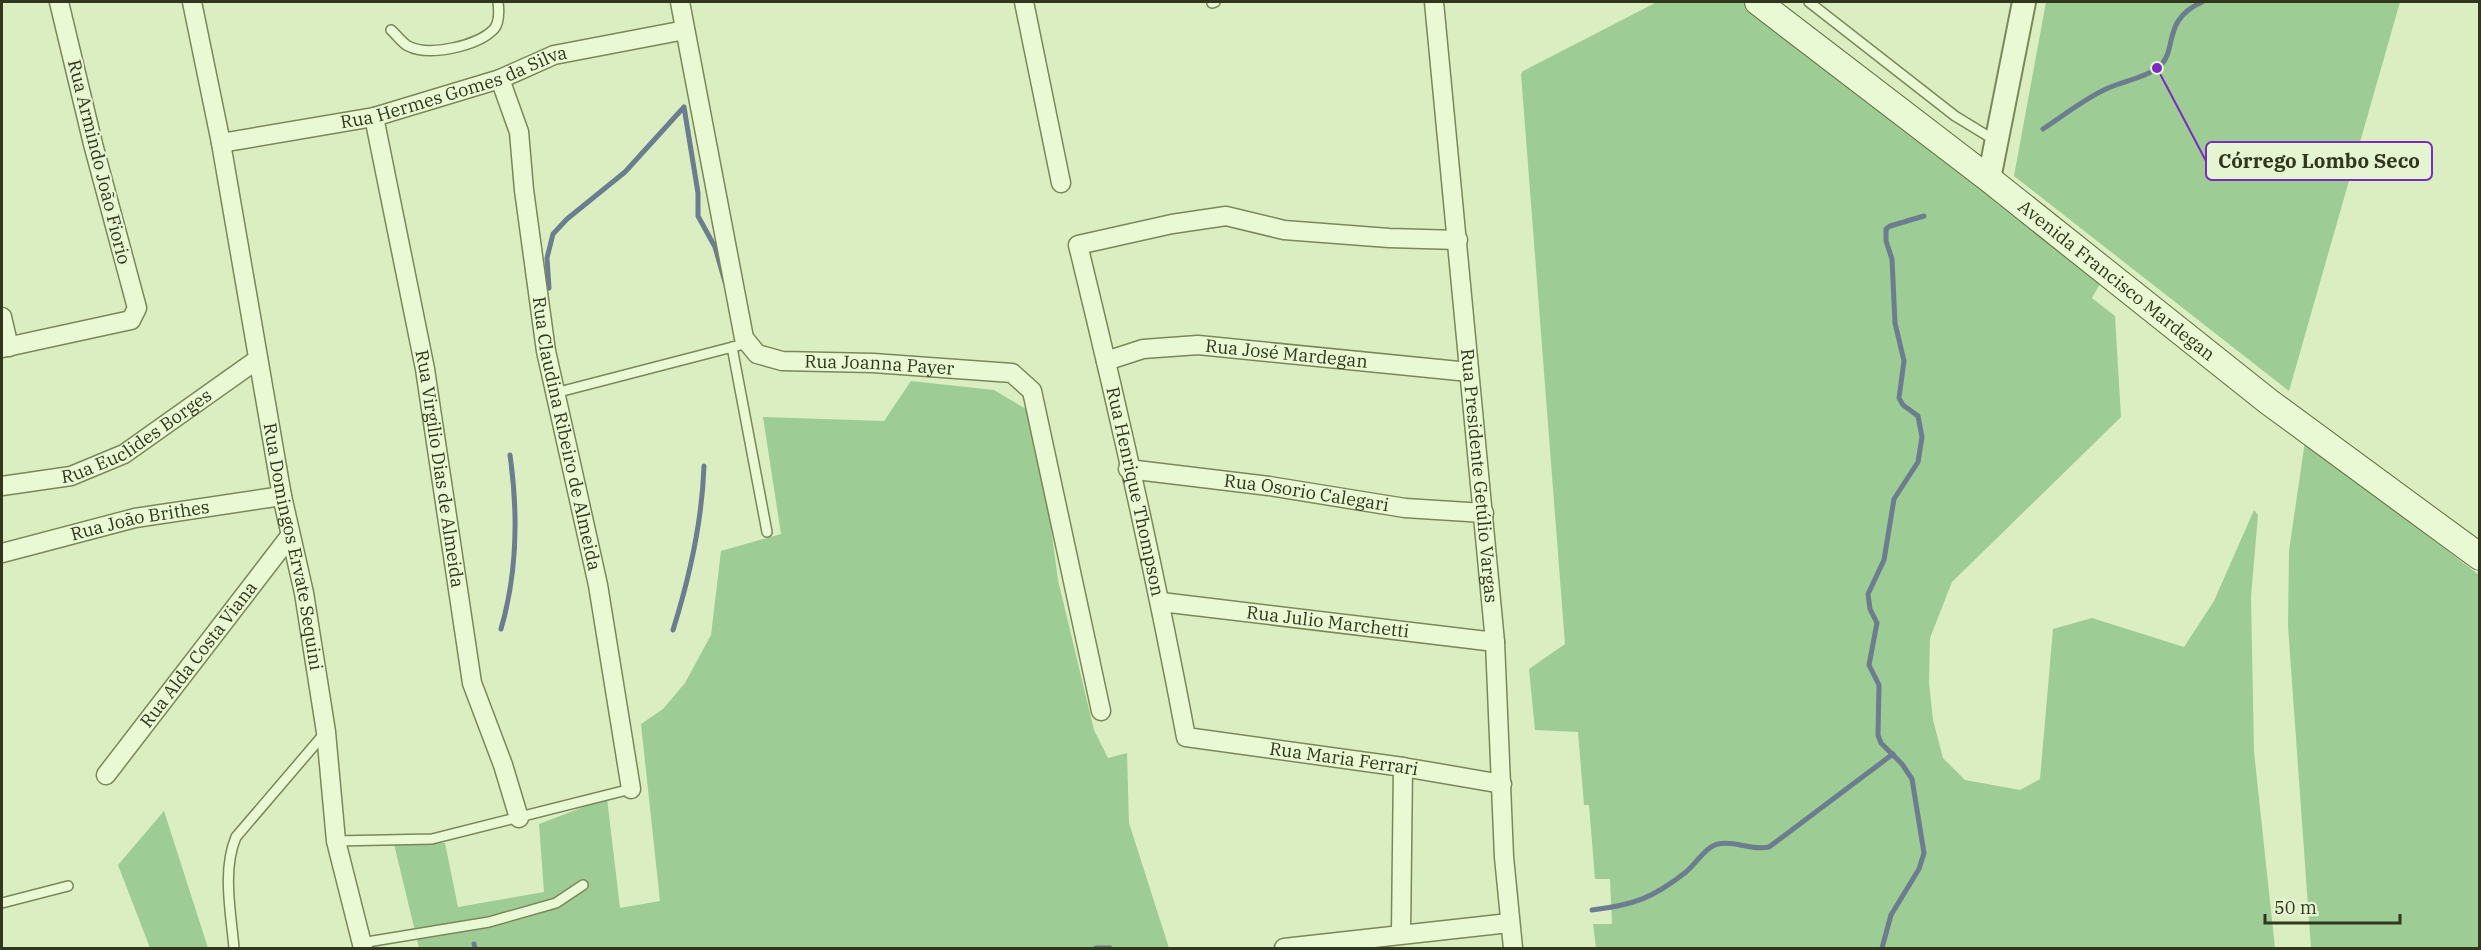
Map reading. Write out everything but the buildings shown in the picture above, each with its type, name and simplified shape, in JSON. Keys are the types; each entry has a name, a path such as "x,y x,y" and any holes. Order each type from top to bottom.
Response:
{"main road":[{"name":"Avenida Francisco Mardegan","path":"1758,2 1989,179 2268,402 2480,557"}],"street":[{"name":"Rua Armindo João Fiorio","path":"5,347 130,320 137,308 93,144 59,2"},
{"name":"Rua Domingos Ervate Sequini","path":"192,2 221,143 282,496 304,593 326,732 336,841 362,946"},
{"path":"680,2 736,309 744,338 740,345"},
{"path":"1024,2 1061,183"},
{"name":"Rua Presidente Getúlio Vargas","path":"1434,2 1495,642 1509,923 1513,948"},
{"path":"1989,179 2024,2"},
{"name":"Rua Hermes Gomes da Silva","path":"221,143 374,117 500,79 554,56 686,30"},
{"name":"Rua Claudina Ribeiro de Almeida","path":"500,79 519,132 537,282 555,393 598,585 631,789"},
{"name":"Rua Virgilio Dias de Almeida","path":"374,117 425,369 472,683 503,765 519,818"},
{"name":"Rua Henrique Thompson","path":"1186,737 1161,602 1128,469 1119,411 1078,245 1172,224 1226,216 1284,230 1389,238 1458,240"},
{"path":"2,317 5,347"},
{"name":"Rua Joanna Payer","path":"740,345 757,354 782,362 873,363 1012,373 1032,392 1101,711"},
{"name":"Rua José Mardegan","path":"1106,361 1143,349 1198,345 1469,372"},
{"name":"Rua Euclides Borges","path":"2,486 71,476 124,454 258,359"},
{"name":"Rua Osorio Calegari","path":"1128,469 1269,486 1405,508 1484,513"},
{"name":"Rua João Brithes","path":"2,553 135,518 282,496"},
{"name":"Rua Alda Costa Viana","path":"106,775 290,536"},
{"name":"Rua Julio Marchetti","path":"1161,602 1495,642"},
{"name":"Rua Maria Ferrari","path":"1186,737 1403,767 1502,784"},
{"path":"1401,933 1403,767"},
{"path":"1284,948 1401,933 1509,923"}],"lane":[{"path":"391,30 409,46 433,51 464,46 493,30 498,22 498,2"},
{"path":"1809,2 1955,116 1996,141"},
{"path":"555,393 740,345 767,532"},
{"path":"234,948 230,902 230,851 236,837 326,732"},
{"path":"336,841 432,839 631,789"},
{"path":"362,946 489,922 556,903 583,885"},
{"path":"2,903 68,886"}],"green space":[{"path":"1657,2 1742,2 2101,282 2092,298 2115,316 2121,417 1952,582 1930,638 1929,683 1933,720 1943,758 1965,780 2020,790 2040,779 2053,629 2092,618 2184,647 2214,601 2254,510 2258,515 2251,597 2254,752 2275,948 1596,948 1593,924 1612,924 1610,879 1595,879 1589,805 1584,805 1578,732 1535,730 1529,669 1565,644 1521,74"},
{"path":"2046,2 2400,2 2289,391 2014,176"},
{"path":"911,381 994,390 1036,415 1058,580 1094,730 1108,758 1127,753 1129,823 1169,948 419,948 394,844 445,843 458,907 544,892 539,824 607,798 620,908 660,901 641,724 663,709 685,683 711,635 721,551 781,534 763,417 884,421"},
{"path":"2305,441 2479,575 2479,948 2311,948 2288,626 2289,551"},
{"path":"164,811 208,948 150,948 118,865"}],"waterway":[{"path":"2043,129 2098,93 2146,75 2158,68 2168,53 2175,27 2180,18 2202,2"},
{"path":"684,107 698,193 698,216 715,247 725,282"},
{"path":"549,288 547,258 553,234 567,219 625,172 684,107"},
{"path":"1882,948 1891,915 1919,869 1924,853 1912,779 1902,764 1881,743 1878,735 1879,685 1869,665 1877,623 1870,609 1868,594 1884,560 1894,499 1918,462 1922,437 1918,416 1903,405 1899,398 1904,361 1895,323 1892,259 1886,241 1886,229 1924,216"},
{"path":"501,629 513,565 515,521 510,455"},
{"path":"673,630 694,549 701,508 704,466"},
{"path":"1592,910 1620,906 1653,894 1686,872 1705,852 1718,844 1769,847 1893,754"},
{"path":"474,944 475,948"},
{"path":"1096,948 1110,948"}],"place":[{"name":"Córrego Lombo Seco","path":"2157,68"}]}
